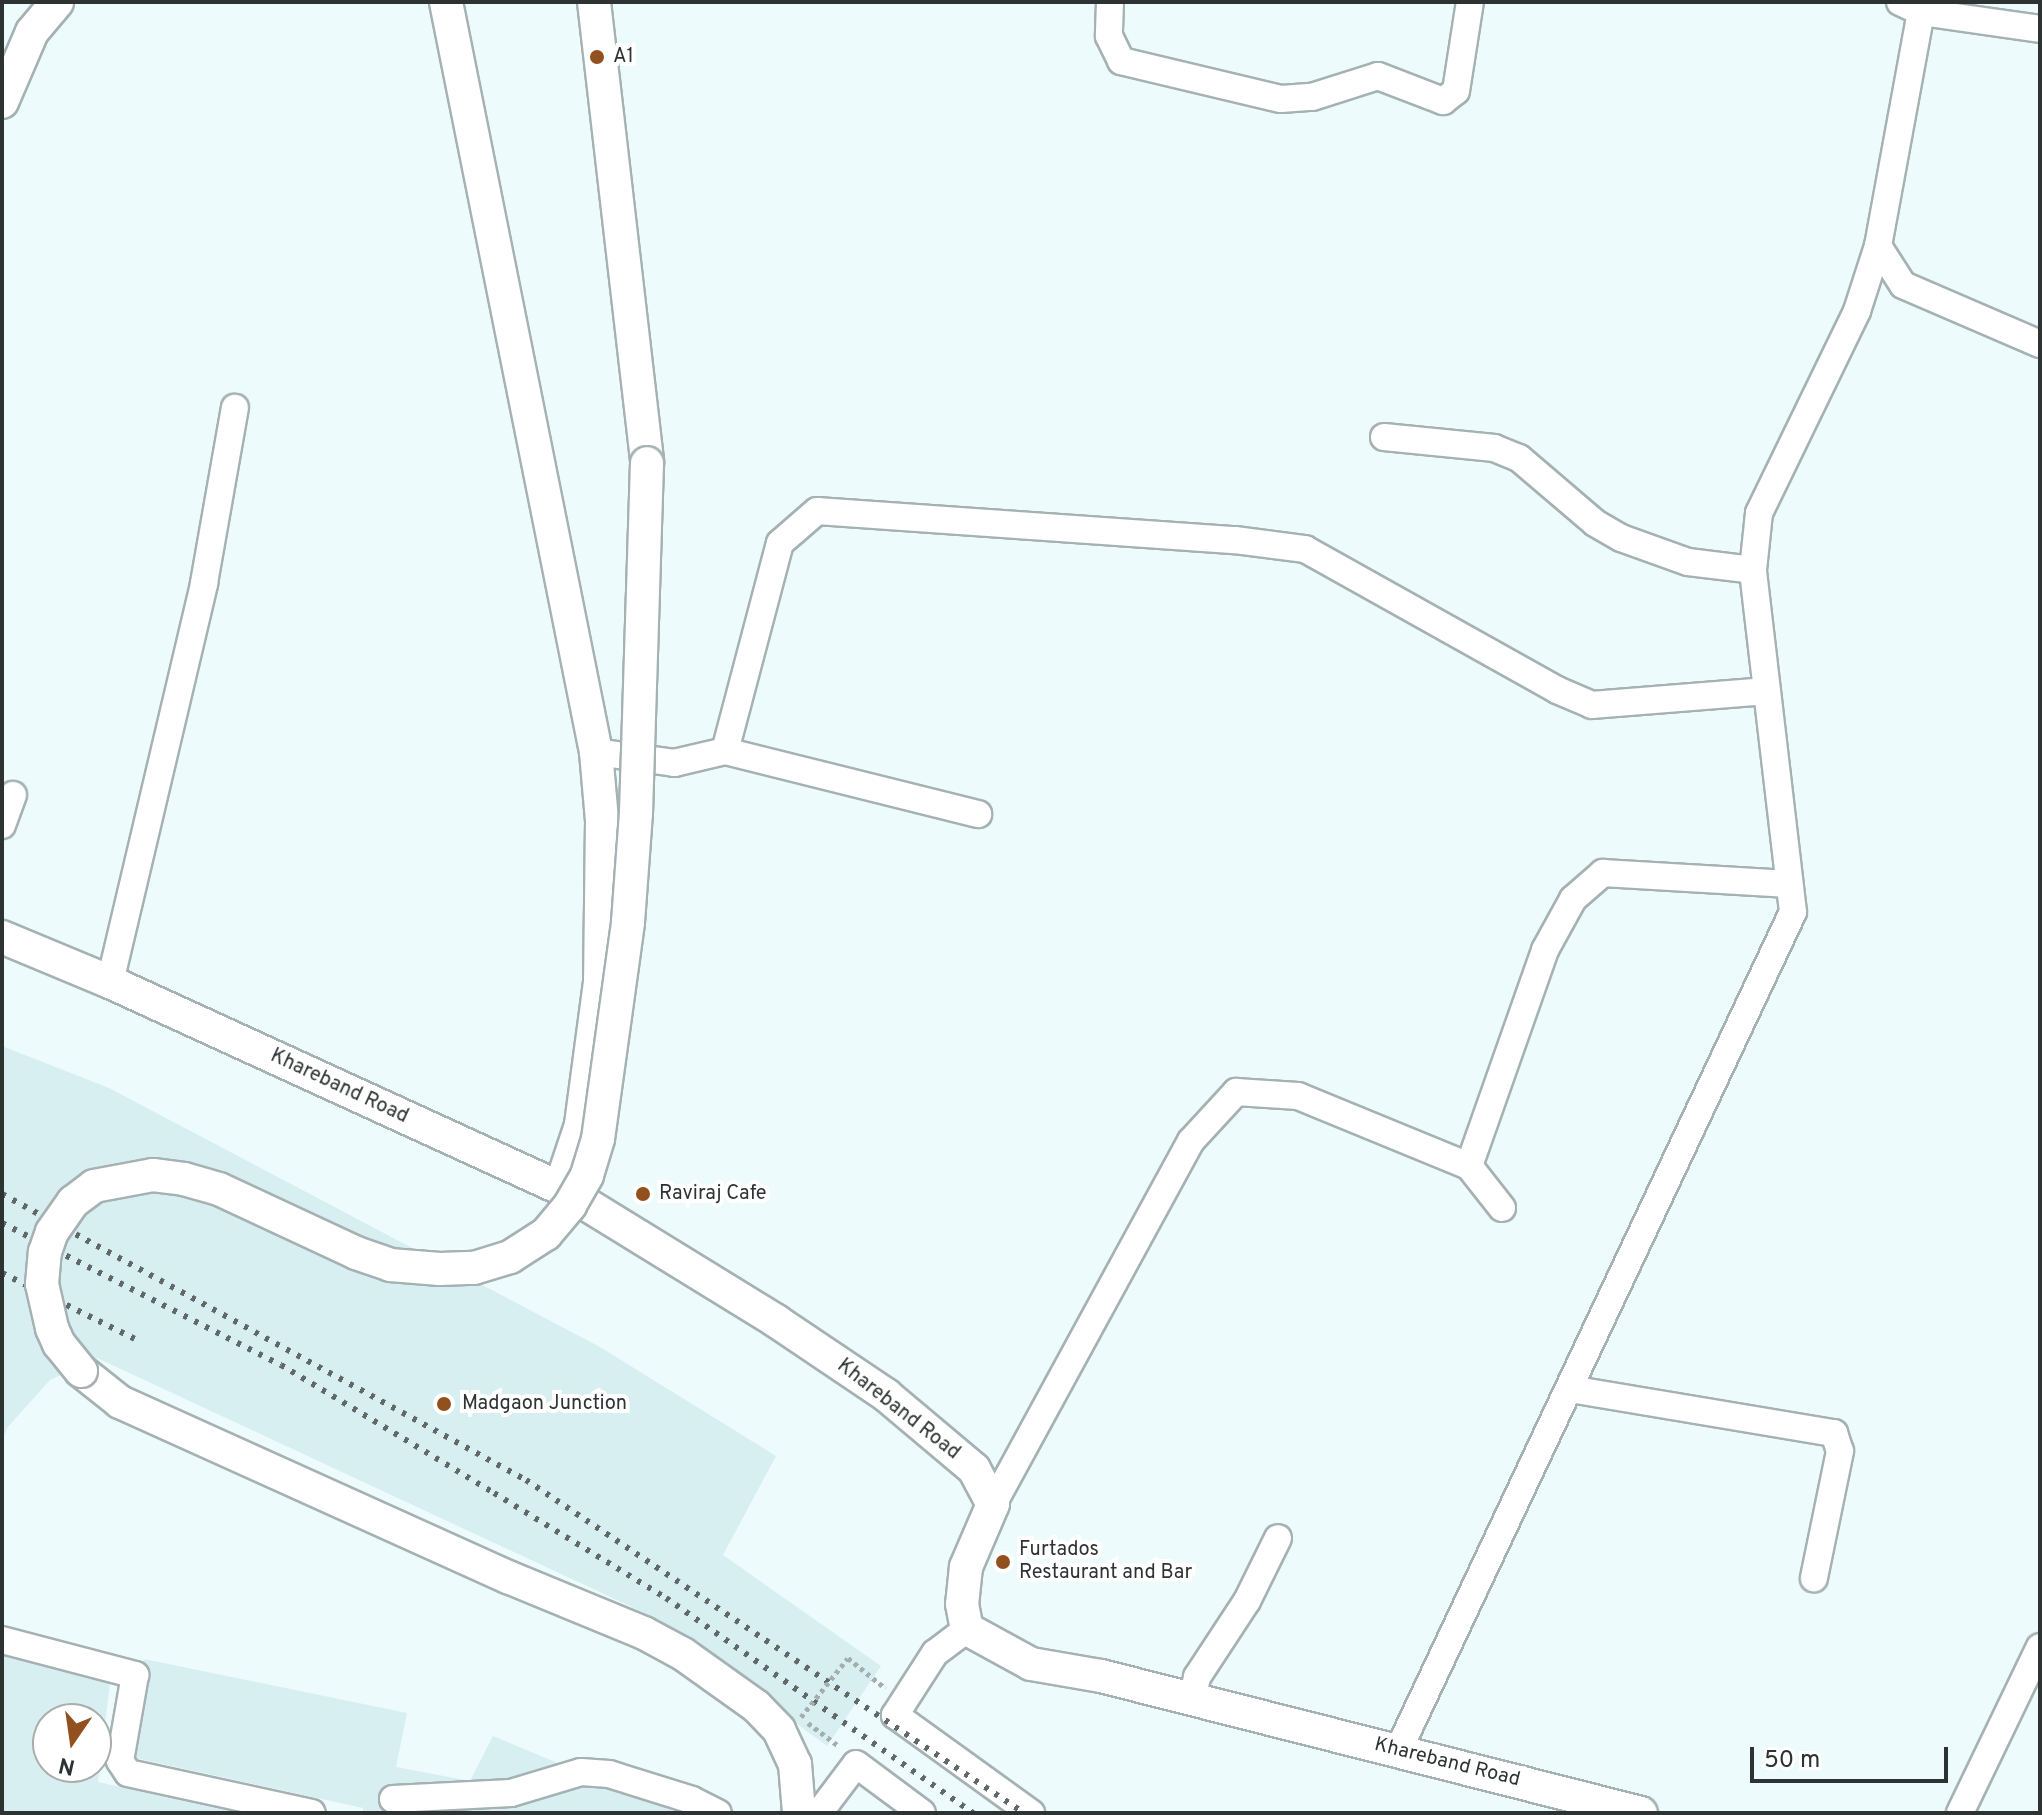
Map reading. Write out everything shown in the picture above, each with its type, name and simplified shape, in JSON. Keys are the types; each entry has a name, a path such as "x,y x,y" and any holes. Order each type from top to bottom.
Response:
{"main road":[{"path":"2,102 32,32 57,2"},
{"path":"446,2 596,752 602,821 600,982 581,1125 560,1188"},
{"path":"594,2 647,463 636,813 628,922 598,1139 587,1175 570,1205 546,1234 510,1257 474,1268 440,1269 390,1265 356,1253 219,1189 195,1182 153,1175 117,1179 94,1186 73,1202 52,1232 45,1252 42,1284 46,1312 59,1344 81,1371 120,1402 508,1577 644,1633 683,1654 756,1706 779,1730 795,1764 799,1813"},
{"name":"Khareband Road","path":"2,937 110,982 560,1188 776,1321 886,1395 974,1469 993,1504"},
{"path":"967,1629 962,1604 966,1567 993,1504"},
{"name":"Khareband Road","path":"967,1629 1031,1664 1101,1676 1641,1813"}],"street":[{"path":"1110,2 1109,36 1121,61 1281,99 1312,97 1378,76 1443,101 1456,91 1470,2"},
{"path":"1398,1751 1793,912 1753,570 1759,513 1857,311 1878,246 1911,7 2040,29"},
{"path":"1878,246 1903,285 2040,344"},
{"path":"110,982 204,583 235,408"},
{"path":"1384,437 1494,448 1519,458 1595,523 1621,538 1688,562 1753,570"},
{"path":"725,751 780,543 817,511 1235,540 1305,549 1557,690 1592,705 1766,691"},
{"path":"596,752 674,763 725,751 978,814"},
{"path":"2,825 13,795"},
{"path":"1469,1166 1545,950 1573,899 1603,873 1789,884"},
{"path":"993,1504 1191,1141 1236,1092 1298,1096 1469,1166 1502,1208"},
{"path":"1570,1389 1834,1433 1840,1451 1814,1578"},
{"path":"1192,1699 1197,1677 1247,1601 1278,1538"},
{"path":"967,1629 935,1653 895,1715 1031,1813"},
{"path":"2,1640 135,1675 120,1761 128,1773 312,1813"},
{"path":"1960,1813 2040,1647"},
{"path":"819,1813 856,1764 922,1813"},
{"path":"393,1799 511,1793 581,1772 609,1774 692,1800 718,1813"}],"path":[{"path":"851,1756 801,1717 848,1658 892,1694"}],"shaded area":[{"name":"Madgaon Junction","path":"2,1046 109,1088 600,1347 776,1456 723,1555 881,1666 827,1746 649,1615 97,1358 50,1380 7,1428 2,1442"},
{"path":"2,1649 111,1675 108,1703 32,1703 32,1783 102,1783 237,1813 2,1813"},
{"path":"144,1659 407,1713 396,1767 470,1781 493,1736 678,1813 363,1813 363,1808 126,1756"}],"railway":[{"path":"2,1194 526,1480 1024,1813"},
{"path":"2,1223 281,1365 494,1493 666,1598 973,1813"},
{"path":"2,1273 135,1339"}],"place":[{"name":"A1","path":"597,57"},
{"name":"Raviraj Cafe","path":"643,1194"},
{"name":"Madgaon Junction","path":"444,1404"},
{"name":"Furtados Restaurant and Bar","path":"1003,1562"}]}
